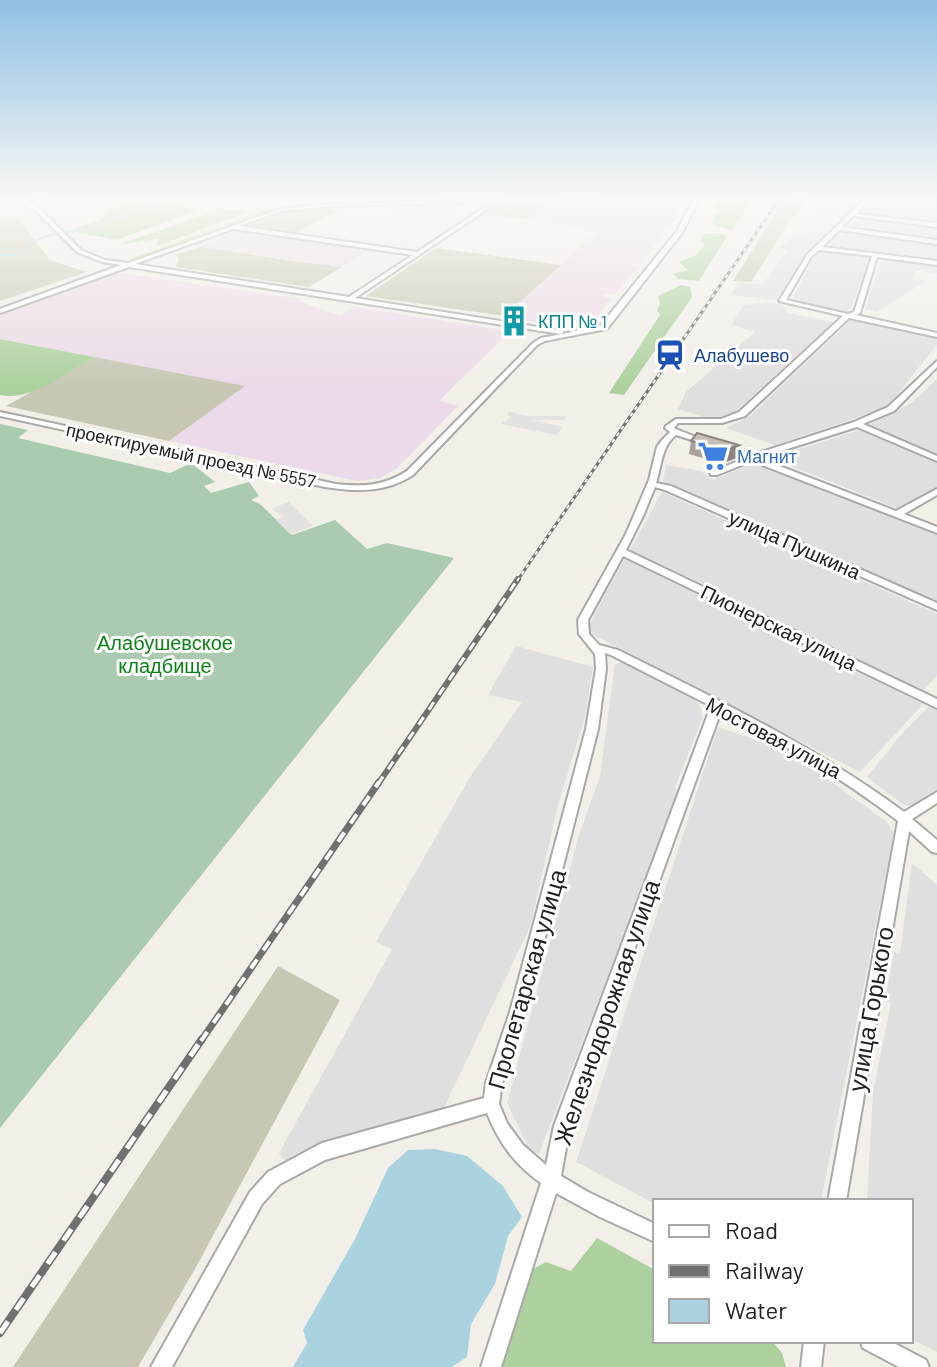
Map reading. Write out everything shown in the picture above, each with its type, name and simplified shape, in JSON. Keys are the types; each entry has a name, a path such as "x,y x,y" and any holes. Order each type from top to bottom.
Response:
{"street":[{"path":"110,261 573,334"},
{"path":"0,311 136,261"},
{"path":"350,299 408,261"},
{"path":"535,344 551,337 604,327 657,261"},
{"path":"806,261 782,301 937,335"},
{"path":"873,261 857,313 847,316 742,414 722,421 676,421 669,428 756,457 937,530"},
{"path":"535,344 541,335 536,328"},
{"name":"проектируемый проезд № 5557","path":"0,414 336,486 358,489 382,487 410,473 535,344"},
{"path":"714,473 857,424 891,409 937,363"},
{"path":"857,424 937,459"},
{"path":"620,551 652,484 658,452 666,437 675,432"},
{"name":"улица Пушкина","path":"652,484 668,488 937,607"},
{"path":"897,514 937,492"},
{"name":"Пролетарская улица","path":"161,1367 256,1198 274,1178 322,1152 491,1104 494,1083 518,1012 592,729 601,669 600,654 584,634 583,620 620,551"},
{"name":"Пионерская улица","path":"620,551 937,704"},
{"name":"Мостовая улица","path":"596,648 614,652 860,783 905,817 937,848"},
{"name":"Железнодорожная улица","path":"491,1367 551,1181 562,1126 717,706"},
{"path":"905,817 937,797"},
{"name":"улица Горького","path":"837,1199 905,817"},
{"path":"491,1104 496,1122 514,1147 551,1181 653,1232"},
{"path":"811,1367 814,1343"},
{"path":"874,1343 919,1367"}],"shaded area":[{"path":"0,261 52,261 87,272 0,301"},
{"path":"178,261 293,261 342,267 309,287 176,267"},
{"path":"298,261 352,261 342,267"},
{"path":"417,261 530,261 561,265 504,316 366,296"},
{"path":"565,261 643,261 630,264 638,268 615,294 600,294 611,299 591,323 564,326 503,317"},
{"path":"746,261 764,261 751,282 733,281"},
{"path":"780,261 802,261 779,300 731,295 738,283 763,284"},
{"path":"812,261 871,261 848,314 791,302"},
{"path":"881,261 937,264 937,274 917,270 912,279 926,281 877,312 865,309"},
{"path":"115,272 302,299 299,301 340,316 354,307 510,331 439,401 458,406 396,469 381,478 357,481 169,441 244,386 0,339 0,315"},
{"path":"782,304 788,313 834,322 730,416 709,419 678,409 686,392 755,332 731,325 744,305"},
{"path":"852,319 937,337 937,345 886,408 775,445 726,428 750,416"},
{"path":"94,357 245,386 169,441 6,406"},
{"path":"937,379 937,456 867,426 910,404"},
{"path":"509,412 528,416 565,416 565,420 530,420 563,427 557,435 501,424 512,417 507,415"},
{"path":"859,430 937,463 937,490 899,509 771,458"},
{"path":"758,461 937,535 937,603 663,481 666,465 701,471 713,480"},
{"path":"662,492 937,614 937,675 923,691 630,550"},
{"path":"289,502 313,526 290,534 276,520 282,517 272,508"},
{"path":"624,559 923,704 860,772 590,633 590,623"},
{"path":"516,646 593,667 585,717 558,805 530,927 440,1116 321,1143 287,1163 279,1153 392,949 376,942 470,777 522,702 488,695"},
{"path":"624,662 694,699 701,708 702,719 675,788 679,791 539,1154 529,1149 507,1103 579,835 600,776 615,664"},
{"path":"929,706 937,711 937,789 912,805 904,805 867,777"},
{"path":"718,727 788,751 886,821 894,833 821,1199 653,1199 653,1203 576,1162"},
{"path":"912,863 937,885 937,1352 913,1340 913,1199 867,1199 873,1092 891,1003 885,1001 894,952 900,953"},
{"path":"278,966 340,1000 195,1269 138,1367 13,1367"}],"green space":[{"path":"712,261 699,281 678,279 673,274 688,270 679,262"},
{"path":"681,285 690,287 692,297 624,395 609,393 660,315 657,310 660,304 658,296"},
{"path":"0,339 94,357 37,390 12,396 0,395"},
{"name":"Алабушевское кладбище","path":"0,424 28,430 18,438 170,473 191,463 215,482 204,486 211,493 249,482 259,496 251,500 260,504 292,535 335,520 367,549 387,543 454,558 0,1128"},
{"path":"597,1238 653,1269 653,1343 774,1343 782,1353 786,1367 497,1367 533,1269 546,1262 571,1271"}],"water":[{"path":"435,1149 467,1156 503,1186 522,1217 508,1236 495,1284 471,1324 467,1357 452,1367 293,1367 307,1343 303,1330 355,1239 388,1168 408,1150"}],"building":[{"path":"697,433 739,445 724,450 691,441"}],"railway":[{"path":"517,581 737,261"},
{"path":"378,784 518,579"},
{"path":"201,1041 379,782"},
{"path":"0,1333 202,1039"}],"place":[{"name":"КПП № 1","path":"514,321"},
{"name":"Алабушево","path":"670,355"},
{"name":"Магнит","path":"713,456"}]}
